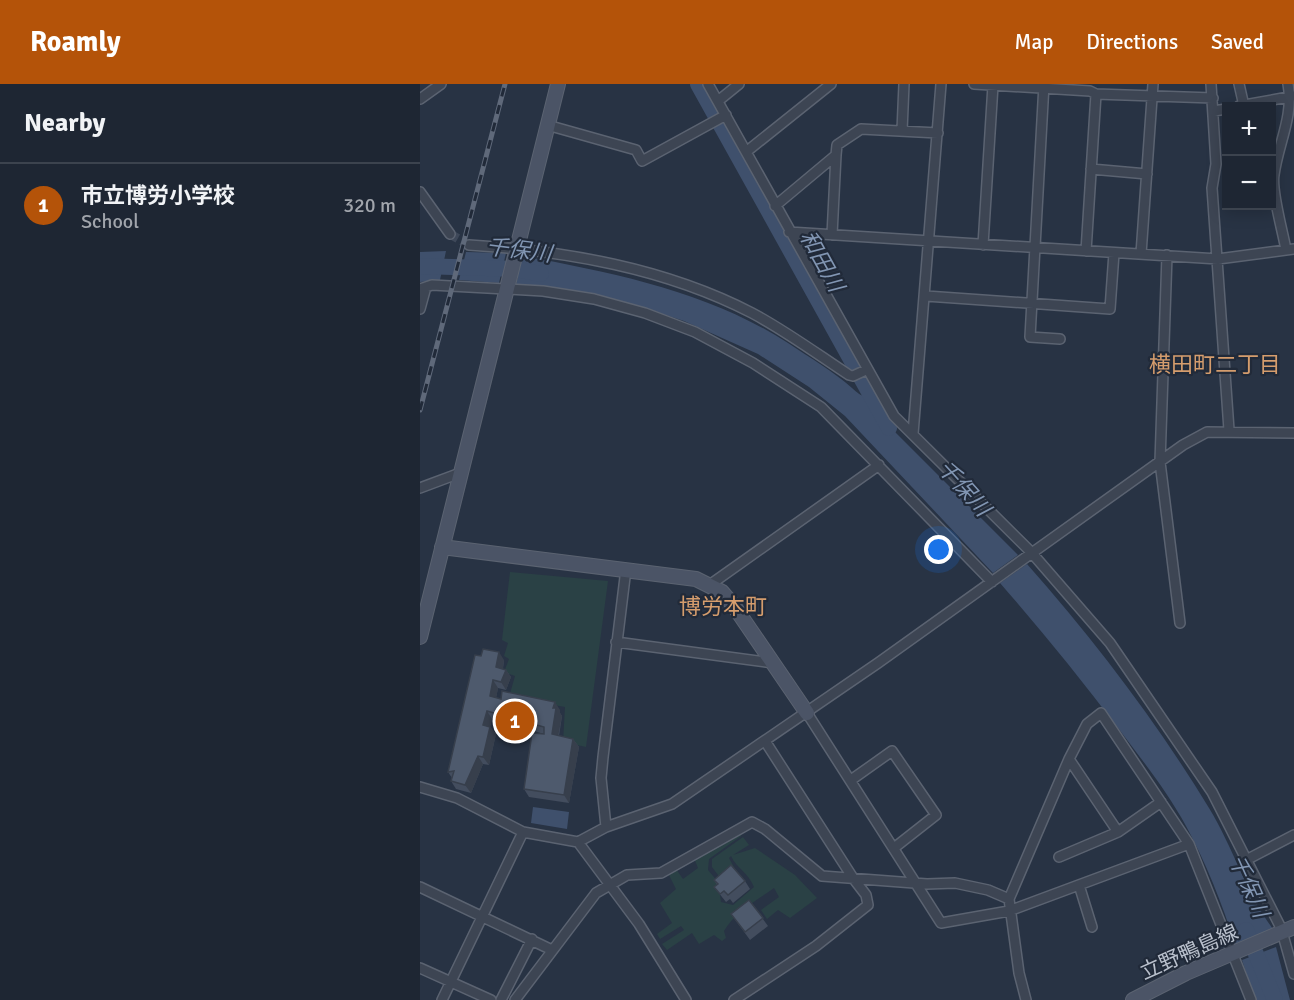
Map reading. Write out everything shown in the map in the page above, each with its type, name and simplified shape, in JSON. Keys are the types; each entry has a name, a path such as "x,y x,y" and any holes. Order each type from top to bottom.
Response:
{"street":[{"path":"420,99 441,84"},
{"path":"420,637 558,84"},
{"path":"708,84 724,117 746,152 789,232 860,373 894,416 1029,554 1110,643 1212,792 1285,932 1294,974"},
{"path":"718,101 739,84"},
{"path":"746,152 831,84"},
{"path":"902,131 904,84"},
{"path":"913,434 926,296 941,84"},
{"path":"974,84 1044,86 1152,96 1213,98"},
{"path":"1141,254 1153,84"},
{"path":"1211,84 1216,164 1212,188 1229,430"},
{"path":"1239,84 1241,102"},
{"path":"789,232 1218,259 1290,249 1273,177 1293,108 1293,96 1288,84"},
{"path":"983,245 993,85"},
{"path":"1044,86 1030,337 1060,339"},
{"path":"1086,251 1091,169 1092,90"},
{"path":"1262,102 1293,96"},
{"path":"1214,111 1222,110"},
{"path":"547,125 636,150 642,161 724,117"},
{"path":"832,235 837,145 861,129 938,133"},
{"path":"775,206 836,155"},
{"path":"1091,169 1147,174"},
{"path":"420,192 450,234"},
{"path":"469,245 612,264 662,277 712,295 752,314 860,373"},
{"path":"926,296 1110,309 1114,253"},
{"path":"1167,255 1160,462 1180,623"},
{"path":"420,309 423,288 432,285 543,291 594,299 645,313 695,332 753,363 821,407 993,581"},
{"path":"420,787 457,798 523,832 578,842 606,827 672,804 807,713 1029,554 1160,462 1207,432 1229,430 1294,433"},
{"path":"711,585 879,465"},
{"path":"420,488 460,473"},
{"path":"442,547 626,569 696,579 711,585 734,606 773,663 941,923 1009,910 1189,843"},
{"path":"606,827 602,778 626,569"},
{"path":"616,642 773,663"},
{"path":"1026,1000 1009,910 1010,899 1069,759 1087,724 1101,713 1189,843 1236,953 1251,1000"},
{"path":"734,1000 861,913 868,905 866,895 765,741"},
{"path":"850,780 892,751 936,815 894,848"},
{"path":"1069,759 1118,832"},
{"path":"1059,857 1118,832 1161,802"},
{"path":"515,1000 596,893 609,883 627,875 661,873 752,822 765,829 822,876 971,885 1010,899"},
{"path":"442,1000 523,832"},
{"path":"1248,859 1294,835"},
{"path":"578,842 658,953 686,1000"},
{"path":"1079,885 1092,927"},
{"path":"420,887 483,915 552,950"},
{"name":"立野鴨島線","path":"1133,1000 1186,973 1285,932"},
{"path":"501,1000 532,939"},
{"path":"420,968 491,1000"}],"green space":[{"path":"510,572 608,581 586,747 563,742 565,707 509,697 515,676 504,672 509,659 504,656 508,643 502,640"},
{"path":"742,833 709,859 708,870 718,882 721,902 733,905 754,887 731,856 729,858 735,869 721,879 712,867 712,859 743,837 749,845 733,855 755,848 795,875 817,898 790,918 778,910 767,919 761,910 779,897 774,888 734,918 724,931 726,938 722,941 714,935 699,944 692,933 667,950 662,944 684,930 681,926 660,939 657,934 672,923 660,903 676,889 669,875 676,869 683,879 698,868 694,858"}],"water":[{"path":"446,251 440,280 420,282 420,252"},
{"path":"466,252 506,253 499,283 459,280"},
{"path":"523,256 626,278 694,298 758,325 788,343 863,396 868,396 895,427 893,430 1018,555 993,573 845,416 809,387 758,354 684,321 647,309 561,290 516,284"},
{"path":"1027,564 1077,622 1168,744 1218,823 1255,900 1273,929 1235,944 1207,869 1171,800 1089,691 1000,583"},
{"path":"533,807 569,812 567,829 531,823"},
{"path":"1276,947 1290,1000 1255,1000 1242,960"}],"building":[{"path":"483,649 499,652 496,667 506,670 501,682 493,680 490,696 501,699 502,691 555,702 552,734 573,739 564,795 524,789 532,733 544,734 544,727 487,711 483,725 490,727 483,757 478,756 465,785 451,781 454,771 448,772 475,655 481,656"},
{"path":"731,865 745,881 728,895 724,891 720,894 714,887 718,884 714,880"},
{"path":"749,900 763,918 745,932 731,914"}],"waterway":[{"name":"和田川","path":"698,84 889,428"},
{"name":"千保川","path":"420,266 515,269 541,274"},
{"name":"千保川","path":"1246,930 1275,1000"}],"tunnel":[{"path":"450,234 469,245"}],"railway":[{"path":"420,410 505,84"}],"place":[{"name":"市立博労小学校","path":"515,721"}],"district":[{"name":"横田町二丁目","path":"1215,364"},
{"name":"博労本町","path":"723,606"}]}
